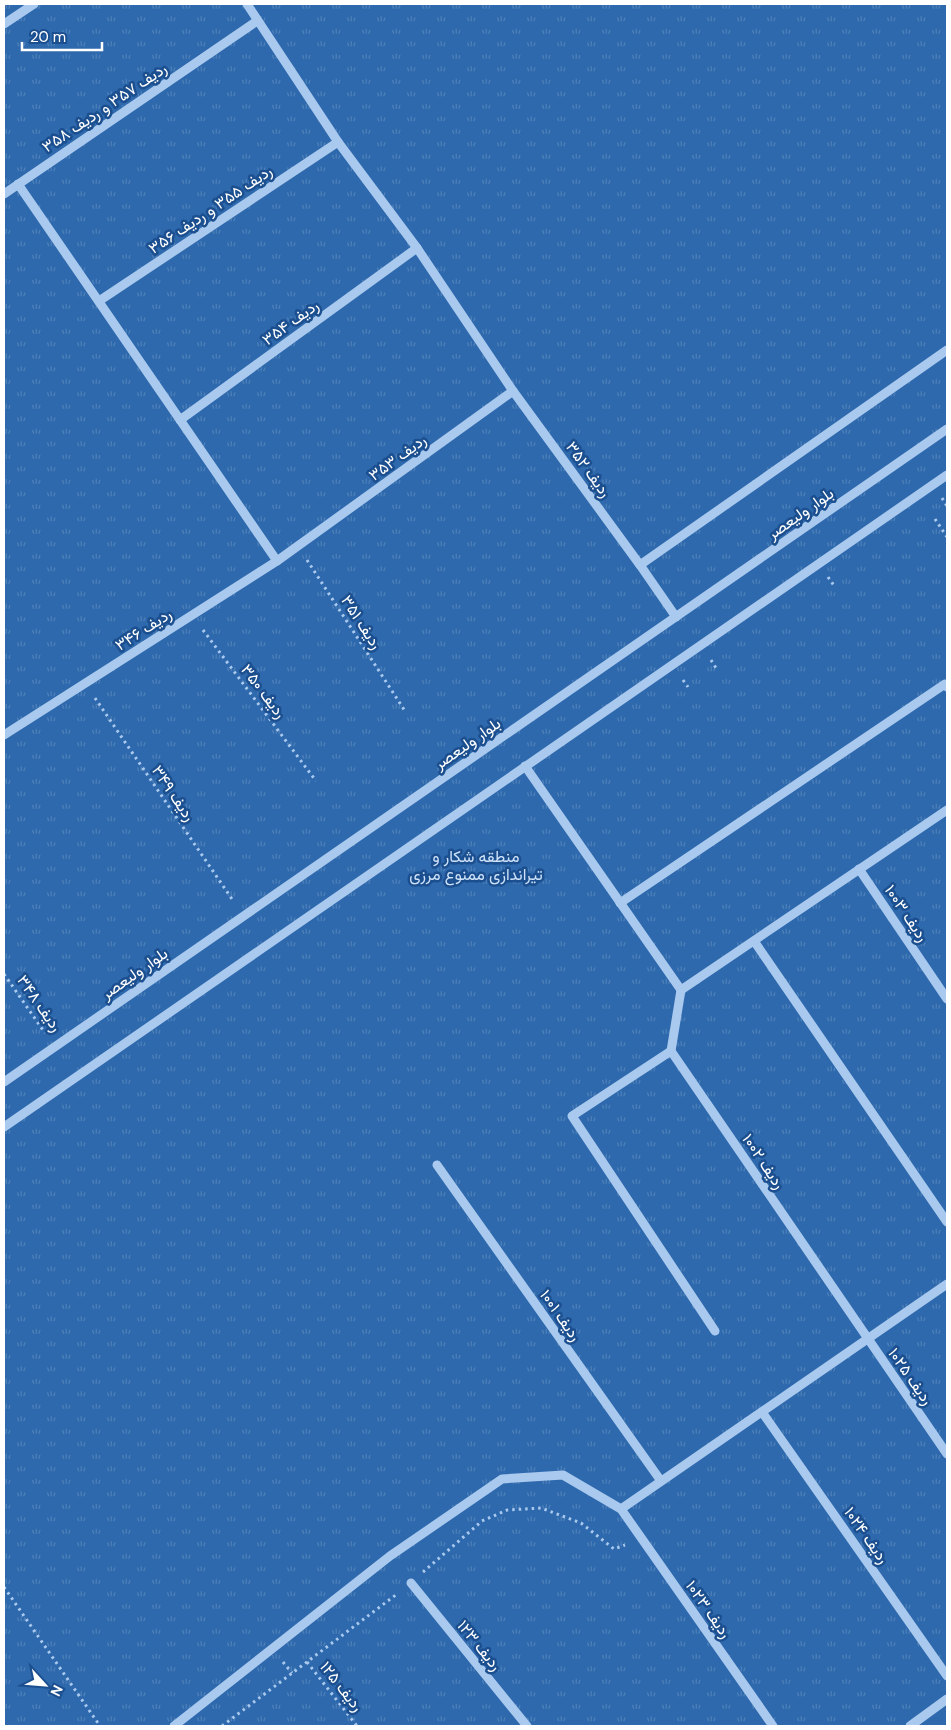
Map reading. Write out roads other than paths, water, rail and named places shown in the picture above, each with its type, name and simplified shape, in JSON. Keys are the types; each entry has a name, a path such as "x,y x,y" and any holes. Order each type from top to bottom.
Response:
{"street":[{"path":"4,24 34,4"},
{"name":"ردیف ۳۵۲","path":"247,4 338,142 417,248 513,391 676,617"},
{"name":"ردیف ۳۵۷ و ردیف ۳۵۸","path":"4,194 257,20"},
{"name":"ردیف ۳۵۵ و ردیف ۳۵۶","path":"98,301 338,142"},
{"path":"18,184 277,561"},
{"name":"ردیف ۳۵۴","path":"180,420 417,248"},
{"path":"640,565 947,350"},
{"name":"ردیف ۳۵۳","path":"298,547 513,391"},
{"name":"بلوار ولیعصر","path":"4,1082 947,430"},
{"path":"4,1127 947,475"},
{"name":"ردیف ۳۴۶","path":"4,735 298,547"},
{"path":"620,903 945,684 947,687"},
{"path":"526,766 681,990 671,1051 572,1116 715,1331"},
{"path":"681,990 947,810"},
{"name":"ردیف ۱۰۰۳","path":"859,869 947,999"},
{"path":"754,941 947,1222"},
{"name":"ردیف ۱۰۰۲","path":"671,1051 867,1339"},
{"name":"ردیف ۱۰۰۱","path":"437,1165 661,1481"},
{"path":"174,1726 390,1556 502,1479 563,1475 621,1509 947,1284"},
{"name":"ردیف ۱۰۲۵","path":"867,1339 947,1454"},
{"name":"ردیف ۱۰۲۴","path":"762,1412 947,1676"},
{"name":"ردیف ۱۰۲۳","path":"621,1509 773,1726"},
{"name":"ردیف ۱۲۳","path":"411,1583 527,1726"},
{"path":"910,1726 947,1699"}],"park label":[{"name":"منطقه شکار و تیراندازی ممنوع مرزی","path":"476,865"}]}
